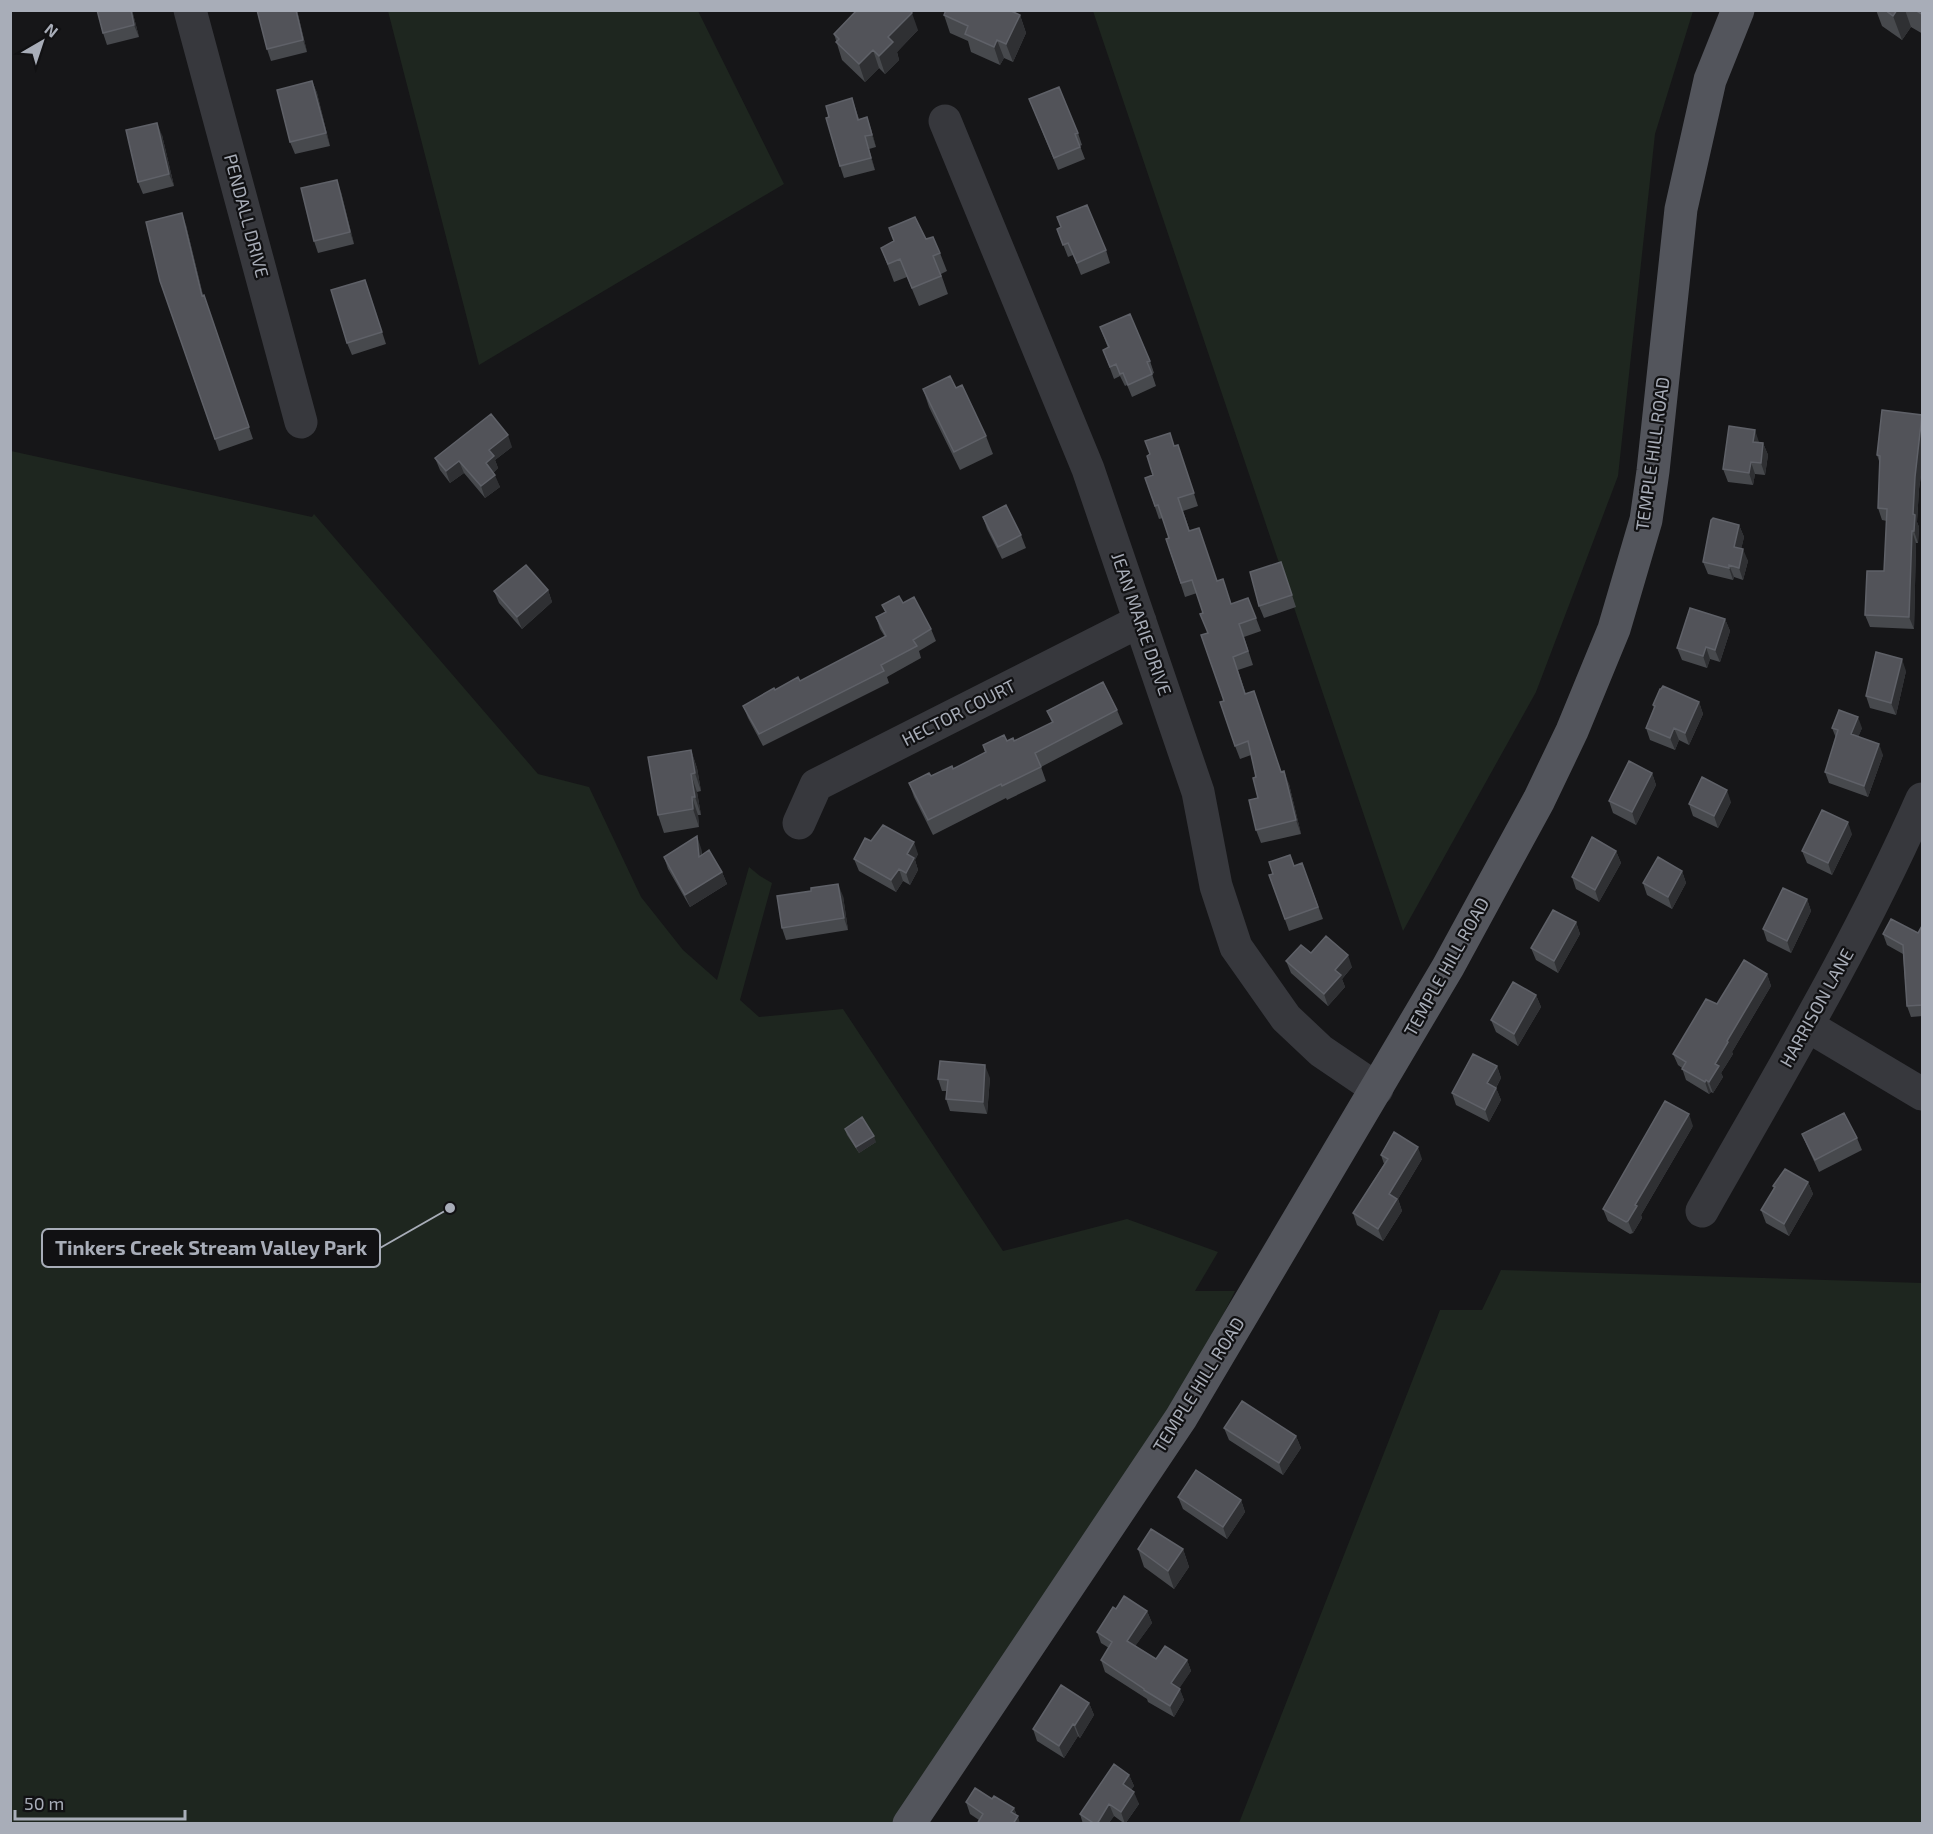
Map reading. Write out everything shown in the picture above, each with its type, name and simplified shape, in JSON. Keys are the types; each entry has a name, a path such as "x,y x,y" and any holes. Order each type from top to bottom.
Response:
{"main road":[{"name":"TEMPLE HILL ROAD","path":"909,1824 1180,1418 1448,967 1539,800 1572,731 1614,629 1646,520 1671,309 1680,209 1710,80 1738,10"}],"street":[{"name":"PENDALL DRIVE","path":"190,10 301,422"},
{"name":"JEAN MARIE DRIVE","path":"945,121 1088,469 1198,792 1216,886 1236,947 1286,1018 1321,1051 1377,1089"},
{"name":"HECTOR COURT","path":"799,823 816,785 1140,621"},
{"name":"HARRISON LANE","path":"1702,1211 1808,1026 1863,924 1923,799"},
{"path":"1808,1026 1923,1095"}],"shaded area":[{"path":"388,11 698,11 784,184 479,365"},
{"path":"1093,11 1693,11 1655,134 1618,476 1536,692 1403,931"},
{"path":"11,451 312,517 314,514 538,774 589,787 641,897 683,950 717,980 749,867 772,883 740,1000 759,1017 843,1009 1003,1251 1127,1219 1218,1252 1195,1291 1235,1291 1186,1389 902,1823 11,1824"},
{"path":"1501,1270 1922,1283 1922,1823 1239,1823 1440,1310 1482,1310"}],"building":[{"path":"97,10 131,10 134,25 103,33"},
{"path":"257,10 296,10 303,40 267,49"},
{"path":"857,10 910,10 912,13 888,37 893,42 879,56 873,50 859,64 836,42 839,39 834,34"},
{"path":"946,10 1009,10 1020,15 1006,44 997,40 994,47 965,34 968,26 944,15"},
{"path":"1885,10 1897,10 1893,16"},
{"path":"312,81 326,133 290,142 277,90"},
{"path":"1059,87 1078,133 1075,134 1080,147 1054,158 1029,99"},
{"path":"852,98 858,120 867,117 872,135 865,136 871,158 840,166 826,118 829,117 826,106"},
{"path":"157,123 169,174 138,182 126,130"},
{"path":"337,180 350,232 314,241 301,188"},
{"path":"1087,205 1106,250 1077,263 1068,243 1063,245 1057,229 1061,227 1057,217"},
{"path":"182,213 202,296 204,295 249,427 215,439 160,281 146,222"},
{"path":"915,217 926,239 933,237 940,253 933,256 941,276 912,288 900,259 888,264 881,248 894,241 889,228"},
{"path":"365,280 382,332 347,343 331,290"},
{"path":"1130,314 1150,361 1147,362 1152,374 1128,385 1116,364 1110,367 1103,350 1109,347 1100,327"},
{"path":"950,376 956,388 962,385 986,436 954,452 923,389"},
{"path":"1882,410 1922,415 1915,477 1909,617 1865,615 1867,571 1884,571 1887,509 1878,508 1880,456 1877,455"},
{"path":"491,414 508,435 489,450 494,456 486,463 495,475 481,486 459,461 446,471 435,458"},
{"path":"1729,426 1755,430 1753,442 1763,443 1761,463 1751,462 1749,473 1723,469"},
{"path":"1170,433 1174,446 1178,445 1194,493 1178,498 1189,531 1199,528 1217,581 1223,579 1231,604 1248,598 1256,618 1239,624 1248,651 1233,657 1245,694 1254,691 1281,772 1284,771 1296,820 1256,830 1249,800 1258,798 1248,741 1235,746 1220,702 1224,701 1201,635 1208,633 1200,614 1203,613 1192,580 1181,583 1166,539 1169,538 1158,505 1155,506 1145,478 1153,475 1147,456 1150,454 1145,441"},
{"path":"1006,505 1021,535 998,547 983,517"},
{"path":"1713,518 1739,525 1734,547 1743,549 1739,568 1703,562"},
{"path":"1281,562 1292,595 1259,606 1250,572"},
{"path":"526,565 548,590 517,617 494,591"},
{"path":"899,596 903,603 914,597 931,629 913,640 917,646 881,665 884,671 759,734 743,706 798,677 800,681 886,636 876,617 886,612 882,605"},
{"path":"1690,608 1725,619 1715,650 1706,647 1703,656 1677,648"},
{"path":"1876,652 1902,659 1891,703 1866,696"},
{"path":"1103,682 1117,710 1035,753 1041,767 928,820 909,783 929,773 931,776 952,766 953,769 986,752 983,745 1004,735 1007,741 1013,738 1014,741 1053,722 1047,711"},
{"path":"1663,686 1699,702 1685,733 1674,728 1670,738 1646,728 1655,706 1653,705"},
{"path":"1839,710 1858,717 1851,734 1879,744 1864,786 1825,772 1838,730 1832,728"},
{"path":"691,750 695,773 691,774 695,797 692,797 693,809 658,815 648,757"},
{"path":"1629,761 1652,773 1632,812 1609,801"},
{"path":"1702,777 1727,790 1714,816 1689,804"},
{"path":"1822,810 1848,822 1828,863 1802,851"},
{"path":"883,825 914,842 907,854 914,858 906,873 899,869 891,880 854,859 865,838 871,841"},
{"path":"697,836 699,857 709,850 722,872 685,895 664,857"},
{"path":"1592,837 1616,851 1595,890 1572,877"},
{"path":"1290,855 1294,866 1302,863 1318,907 1285,919 1269,875 1273,874 1269,862"},
{"path":"1658,857 1682,871 1668,897 1643,883"},
{"path":"838,884 844,918 782,928 777,896"},
{"path":"1783,888 1807,899 1787,941 1763,929"},
{"path":"1553,910 1576,922 1554,961 1531,948"},
{"path":"1891,919 1918,933 1923,924 1923,1005 1907,1006 1903,945 1883,934"},
{"path":"1326,936 1348,955 1335,970 1341,975 1324,994 1286,961 1301,945 1311,953"},
{"path":"1744,960 1767,974 1715,1064 1719,1066 1709,1082 1706,1080 1705,1082 1682,1069 1686,1062 1673,1054 1706,999 1717,1004"},
{"path":"1513,982 1536,995 1514,1034 1491,1020"},
{"path":"1473,1054 1497,1066 1487,1083 1496,1088 1485,1110 1452,1093"},
{"path":"940,1061 985,1065 983,1102 946,1099 948,1080 938,1079"},
{"path":"1665,1101 1689,1114 1626,1222 1603,1209"},
{"path":"1844,1113 1857,1138 1815,1160 1802,1134"},
{"path":"862,1117 874,1136 856,1147 845,1129"},
{"path":"1394,1132 1418,1147 1389,1194 1397,1199 1378,1229 1353,1213 1388,1159 1381,1155"},
{"path":"1785,1169 1808,1182 1784,1224 1761,1210"},
{"path":"1242,1401 1296,1436 1279,1463 1224,1428"},
{"path":"1196,1470 1241,1500 1223,1527 1178,1497"},
{"path":"1151,1529 1183,1549 1168,1571 1138,1549"},
{"path":"1124,1596 1147,1611 1127,1641 1156,1659 1165,1646 1187,1660 1171,1683 1180,1689 1170,1706 1101,1660 1112,1642 1097,1632 1113,1607 1116,1609"},
{"path":"1061,1685 1089,1703 1059,1746 1033,1729"},
{"path":"1114,1764 1129,1775 1123,1784 1134,1792 1121,1812 1109,1804 1095,1824 1080,1814"},
{"path":"975,1788 992,1799 994,1796 1014,1808 1011,1812 1018,1816 1013,1824 977,1824 983,1814 966,1802"}],"place":[{"name":"Tinkers Creek Stream Valley Park","path":"450,1208"}]}
